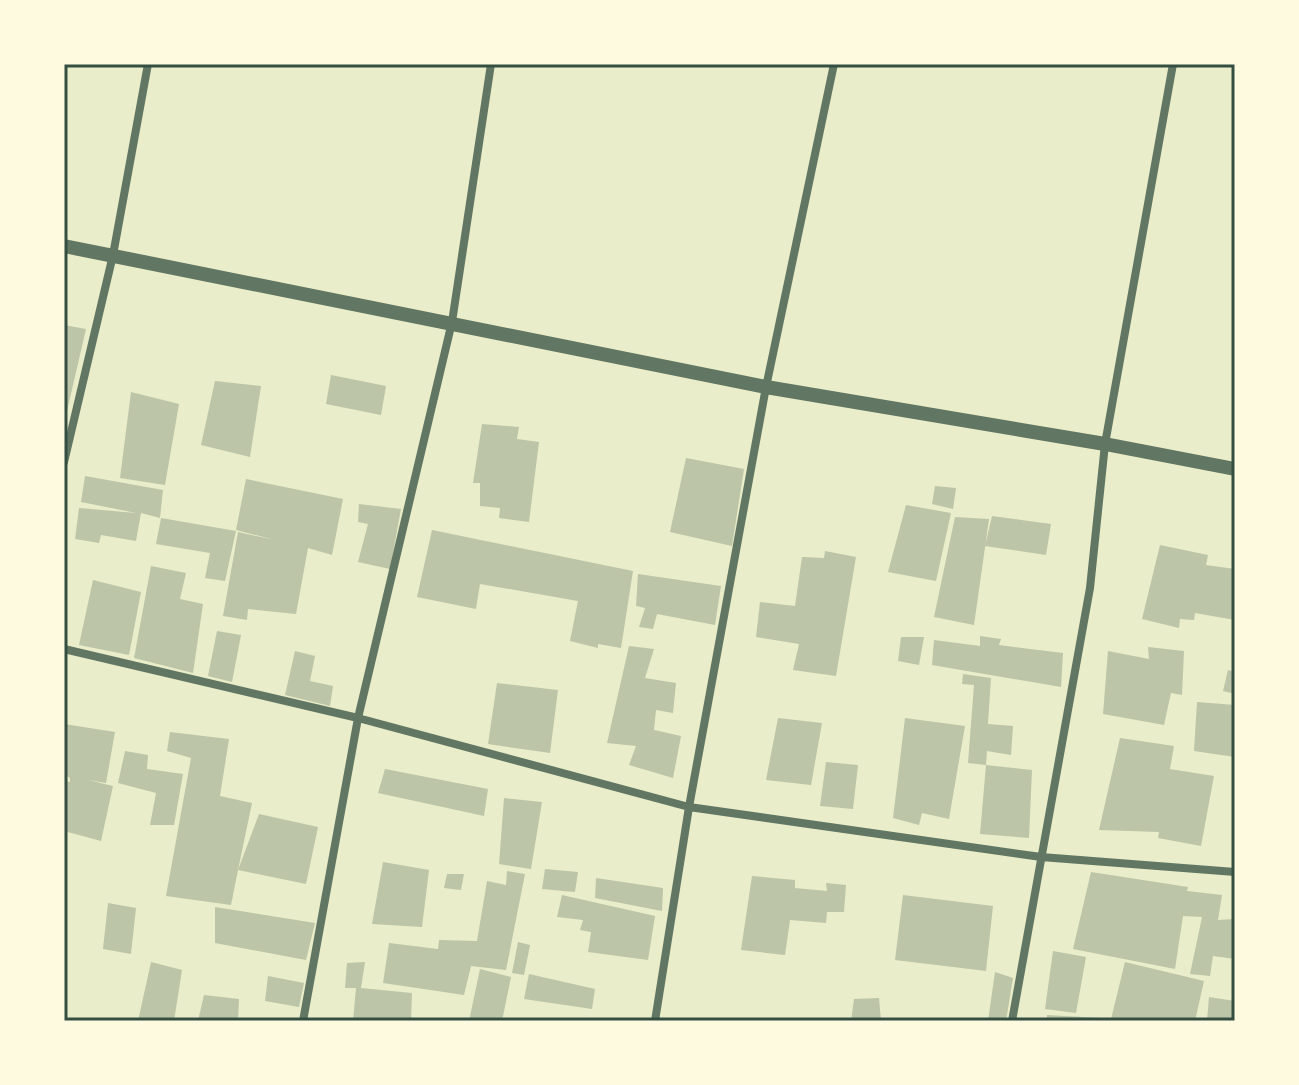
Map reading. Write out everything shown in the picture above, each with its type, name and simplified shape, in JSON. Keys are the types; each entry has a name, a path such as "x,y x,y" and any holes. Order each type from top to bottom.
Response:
{"street":[{"path":"64,462 113,255 148,64"},
{"path":"303,1021 358,718 452,322 491,64"},
{"path":"655,1021 689,807 766,387 834,64"},
{"path":"1012,1021 1090,588 1105,444 1173,64"},
{"path":"64,246 766,387 1235,469"},
{"path":"64,649 358,718 689,807 1041,857 1235,872"}],"building":[{"path":"64,325 86,329 67,411 64,410"},
{"path":"331,375 386,386 381,415 326,404"},
{"path":"215,381 261,386 250,457 201,445"},
{"path":"131,392 179,404 165,485 120,478"},
{"path":"482,424 519,427 517,439 539,442 529,522 499,518 500,508 480,506 480,483 473,483"},
{"path":"686,458 744,469 732,546 670,532"},
{"path":"85,476 163,490 160,518 141,513 136,541 101,535 99,543 75,539 79,508 136,513 81,502"},
{"path":"246,479 343,499 332,555 308,548 296,614 248,609 247,620 223,616 238,532 275,540 236,530"},
{"path":"935,486 956,488 953,509 932,504"},
{"path":"359,504 401,509 390,569 358,562 368,524 358,522"},
{"path":"906,505 951,513 936,581 888,572"},
{"path":"992,516 1051,524 1046,555 985,546"},
{"path":"955,517 989,519 974,625 934,617"},
{"path":"161,518 236,531 225,581 205,578 210,553 156,544"},
{"path":"432,530 633,571 621,648 598,644 598,648 570,641 578,601 480,584 476,609 417,597"},
{"path":"1160,545 1208,555 1206,565 1235,569 1235,620 1195,613 1194,620 1180,619 1179,628 1142,619"},
{"path":"825,551 856,557 836,676 793,670 799,644 756,637 760,602 795,606 802,557 824,558"},
{"path":"151,566 186,573 180,599 203,604 193,673 134,658"},
{"path":"638,574 721,586 715,625 657,614 653,629 639,627 645,608 636,606"},
{"path":"93,580 141,592 129,655 79,645"},
{"path":"217,631 241,635 232,682 208,676"},
{"path":"980,636 1001,639 999,645 1063,653 1061,687 932,665 934,640 980,646"},
{"path":"901,637 924,637 919,665 898,661"},
{"path":"629,646 654,649 645,678 676,683 673,713 656,710 654,730 681,736 673,778 629,765 636,746 607,743"},
{"path":"1148,647 1184,651 1182,695 1171,693 1164,725 1103,714 1108,651 1149,659"},
{"path":"295,651 315,656 310,681 333,686 330,706 285,695"},
{"path":"1228,670 1235,672 1235,694 1223,691"},
{"path":"963,674 991,678 988,724 1013,726 1011,755 987,751 986,765 968,763 974,685 962,684"},
{"path":"497,683 558,690 550,753 488,744"},
{"path":"1197,702 1235,705 1235,757 1194,751"},
{"path":"778,718 822,723 811,785 766,780"},
{"path":"905,718 965,726 949,819 922,813 919,825 893,818"},
{"path":"64,724 115,732 106,783 88,780 113,786 101,841 64,831 64,781 70,782 70,778 64,774"},
{"path":"170,732 229,739 220,796 252,803 231,905 166,896 191,758 167,751"},
{"path":"1120,738 1174,746 1170,769 1214,776 1201,846 1158,838 1159,832 1099,830"},
{"path":"125,751 148,755 147,769 183,774 174,825 150,825 156,793 118,783"},
{"path":"826,762 858,765 853,809 820,806"},
{"path":"986,765 1032,770 1029,838 980,834"},
{"path":"385,769 488,789 484,816 378,793"},
{"path":"504,798 542,802 531,869 499,864"},
{"path":"259,814 318,827 306,884 238,870"},
{"path":"383,862 429,870 422,927 372,924"},
{"path":"545,869 578,872 575,892 542,889"},
{"path":"507,871 525,874 506,970 471,966 464,995 383,983 389,943 438,949 439,940 477,941 487,881 506,885"},
{"path":"1091,872 1222,895 1218,920 1235,919 1235,959 1213,956 1210,976 1190,974 1202,917 1183,916 1175,969 1073,949"},
{"path":"447,874 464,874 461,890 444,888"},
{"path":"752,876 795,880 795,888 827,891 826,883 846,885 844,912 827,912 826,923 790,920 785,955 741,950"},
{"path":"596,878 663,888 662,911 595,898"},
{"path":"562,895 655,916 648,960 588,952 591,932 580,930 583,920 557,917"},
{"path":"903,895 993,906 986,971 895,960"},
{"path":"108,903 136,908 131,954 103,949"},
{"path":"215,907 315,923 306,960 215,943"},
{"path":"518,942 530,945 524,975 512,973"},
{"path":"1053,951 1086,957 1076,1013 1045,1009"},
{"path":"151,962 182,970 174,1021 138,1021"},
{"path":"365,962 361,988 412,993 411,1021 353,1021 356,988 345,988 347,963"},
{"path":"1125,962 1204,981 1195,1021 1111,1019"},
{"path":"480,969 511,977 502,1021 469,1021"},
{"path":"995,972 1013,978 1006,1021 988,1021"},
{"path":"529,974 595,989 592,1009 524,999"},
{"path":"268,976 304,983 299,1007 265,1001"},
{"path":"204,995 239,999 238,1021 198,1021"},
{"path":"1209,997 1235,1001 1235,1021 1207,1021"},
{"path":"879,998 881,1021 851,1021 854,999"},
{"path":"1047,1015 1102,1018 1102,1021 1047,1021"}]}
